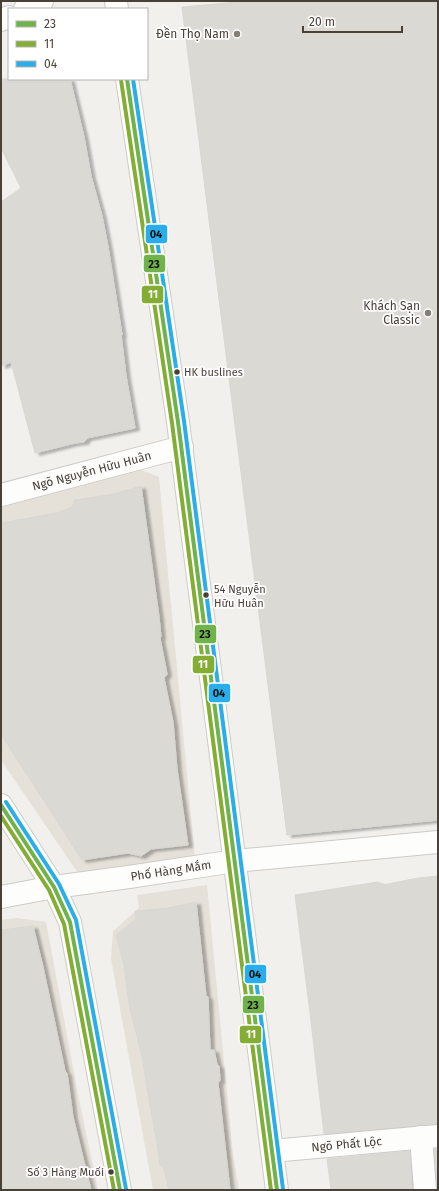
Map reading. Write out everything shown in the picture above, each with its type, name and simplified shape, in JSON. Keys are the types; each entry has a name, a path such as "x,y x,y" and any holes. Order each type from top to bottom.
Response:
{"street":[{"path":"27,8 42,1"},
{"path":"127,80 182,447 277,1190"},
{"name":"Ngõ Nguyễn Hữu Huân","path":"1,495 182,447"},
{"path":"1,805 54,887 70,922 120,1190"},
{"name":"Phố Hàng Mắm","path":"1,897 54,887 104,881 234,861 438,842"},
{"name":"Ngõ Phất Lộc","path":"272,1151 429,1136 426,1190"}],"shaded area":[{"path":"139,469 159,477 195,859 80,876 1,760 1,503"},
{"path":"207,885 233,1154 239,1190 153,1190 111,959 113,931 139,908 137,895"},
{"path":"17,918 46,922 78,1094 98,1190 1,1190 1,920"}],"building":[{"path":"249,1 438,1 438,820 287,835 182,7"},
{"path":"1,79 70,80 108,247 122,335 126,376 135,428 87,438 84,442 35,453 11,362 1,366 1,202 21,188 1,148"},
{"path":"141,486 159,617 160,638 167,674 164,678 173,722 177,769 188,845 151,849 141,856 128,853 82,860 1,734 1,523 57,513 72,507 75,500 114,494"},
{"path":"438,876 438,1124 324,1134 295,895 378,882 383,885 418,878"},
{"path":"196,902 206,996 208,997 210,1050 214,1050 217,1064 219,1066 220,1080 218,1083 230,1190 169,1190 164,1168 160,1165 142,1056 129,1004 124,965 116,935 136,919 135,911 168,908"},
{"path":"33,926 65,1071 67,1073 73,1117 91,1190 1,1190 1,930"},
{"path":"434,1149 438,1149 438,1190 437,1190"},
{"path":"410,1151 412,1190 331,1190 327,1159"}],"transit line":[{"name":"11","path":"121,80 172,423 271,1190"},
{"name":"23","path":"127,80 178,422 277,1190"},
{"name":"04","path":"133,80 184,421 283,1189"},
{"name":"04","path":"6,802 59,884 76,920 126,1189"},
{"name":"23","path":"1,805 54,887 70,922 120,1190"},
{"name":"11","path":"1,816 49,890 64,924 114,1190"}],"place":[{"name":"Đền Thọ Nam","path":"237,34"},
{"name":"Khách Sạn Classic","path":"428,313"},
{"name":"HK buslines","path":"177,372"},
{"name":"54 Nguyễn Hữu Huân","path":"206,595"},
{"name":"Số 3 Hàng Muối","path":"111,1172"}]}
